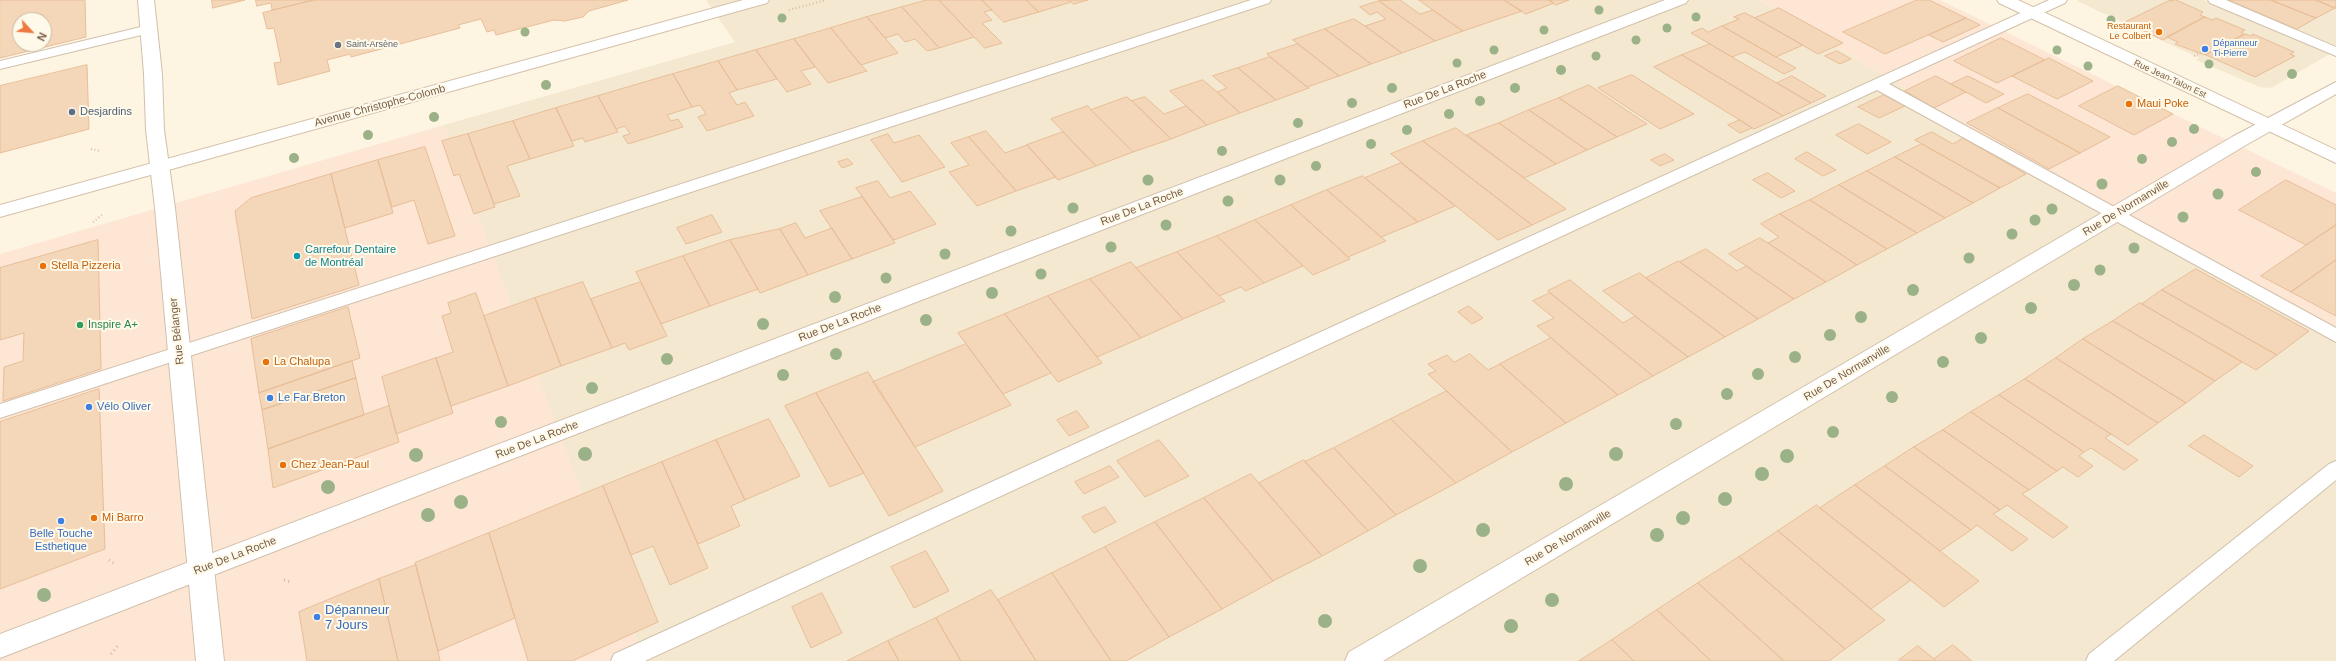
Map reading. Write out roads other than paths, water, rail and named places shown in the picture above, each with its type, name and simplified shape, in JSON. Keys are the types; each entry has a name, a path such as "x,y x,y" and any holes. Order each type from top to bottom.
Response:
{"street":[{"name":"Rue Bélanger","path":"146,0 155,130 160,166 210,661"},
{"name":"Avenue Christophe-Colomb","path":"0,211 761,0"},
{"name":"Rue De La Roche","path":"0,646 1680,0"},
{"name":"Rue Jean-Talon Est","path":"2005,0 2336,157"},
{"name":"Rue De Normanville","path":"1359,661 2336,87"}],"lane":[{"path":"0,411 1264,0"},
{"path":"632,659 2060,0"},
{"path":"2215,0 2336,52"},
{"path":"0,65 149,29"},
{"path":"1877,84 2336,336"},
{"path":"2097,661 2336,469"}],"place":[{"name":"Restaurant Le Colbert","path":"2159,32"},
{"name":"Saint-Arsène","path":"338,45"},
{"name":"Dépanneur Ti-Pierre","path":"2205,49"},
{"name":"Maui Poke","path":"2129,104"},
{"name":"Desjardins","path":"72,112"},
{"name":"Carrefour Dentaire de Montréal","path":"297,256"},
{"name":"Stella Pizzeria","path":"43,266"},
{"name":"Inspire A+","path":"80,325"},
{"name":"La Chalupa","path":"266,362"},
{"name":"Le Far Breton","path":"270,398"},
{"name":"Vélo Oliver","path":"89,407"},
{"name":"Chez Jean-Paul","path":"283,465"},
{"name":"Mi Barro","path":"94,518"},
{"name":"Belle Touche Esthetique","path":"61,521"},
{"name":"Dépanneur 7 Jours","path":"317,617"}]}
